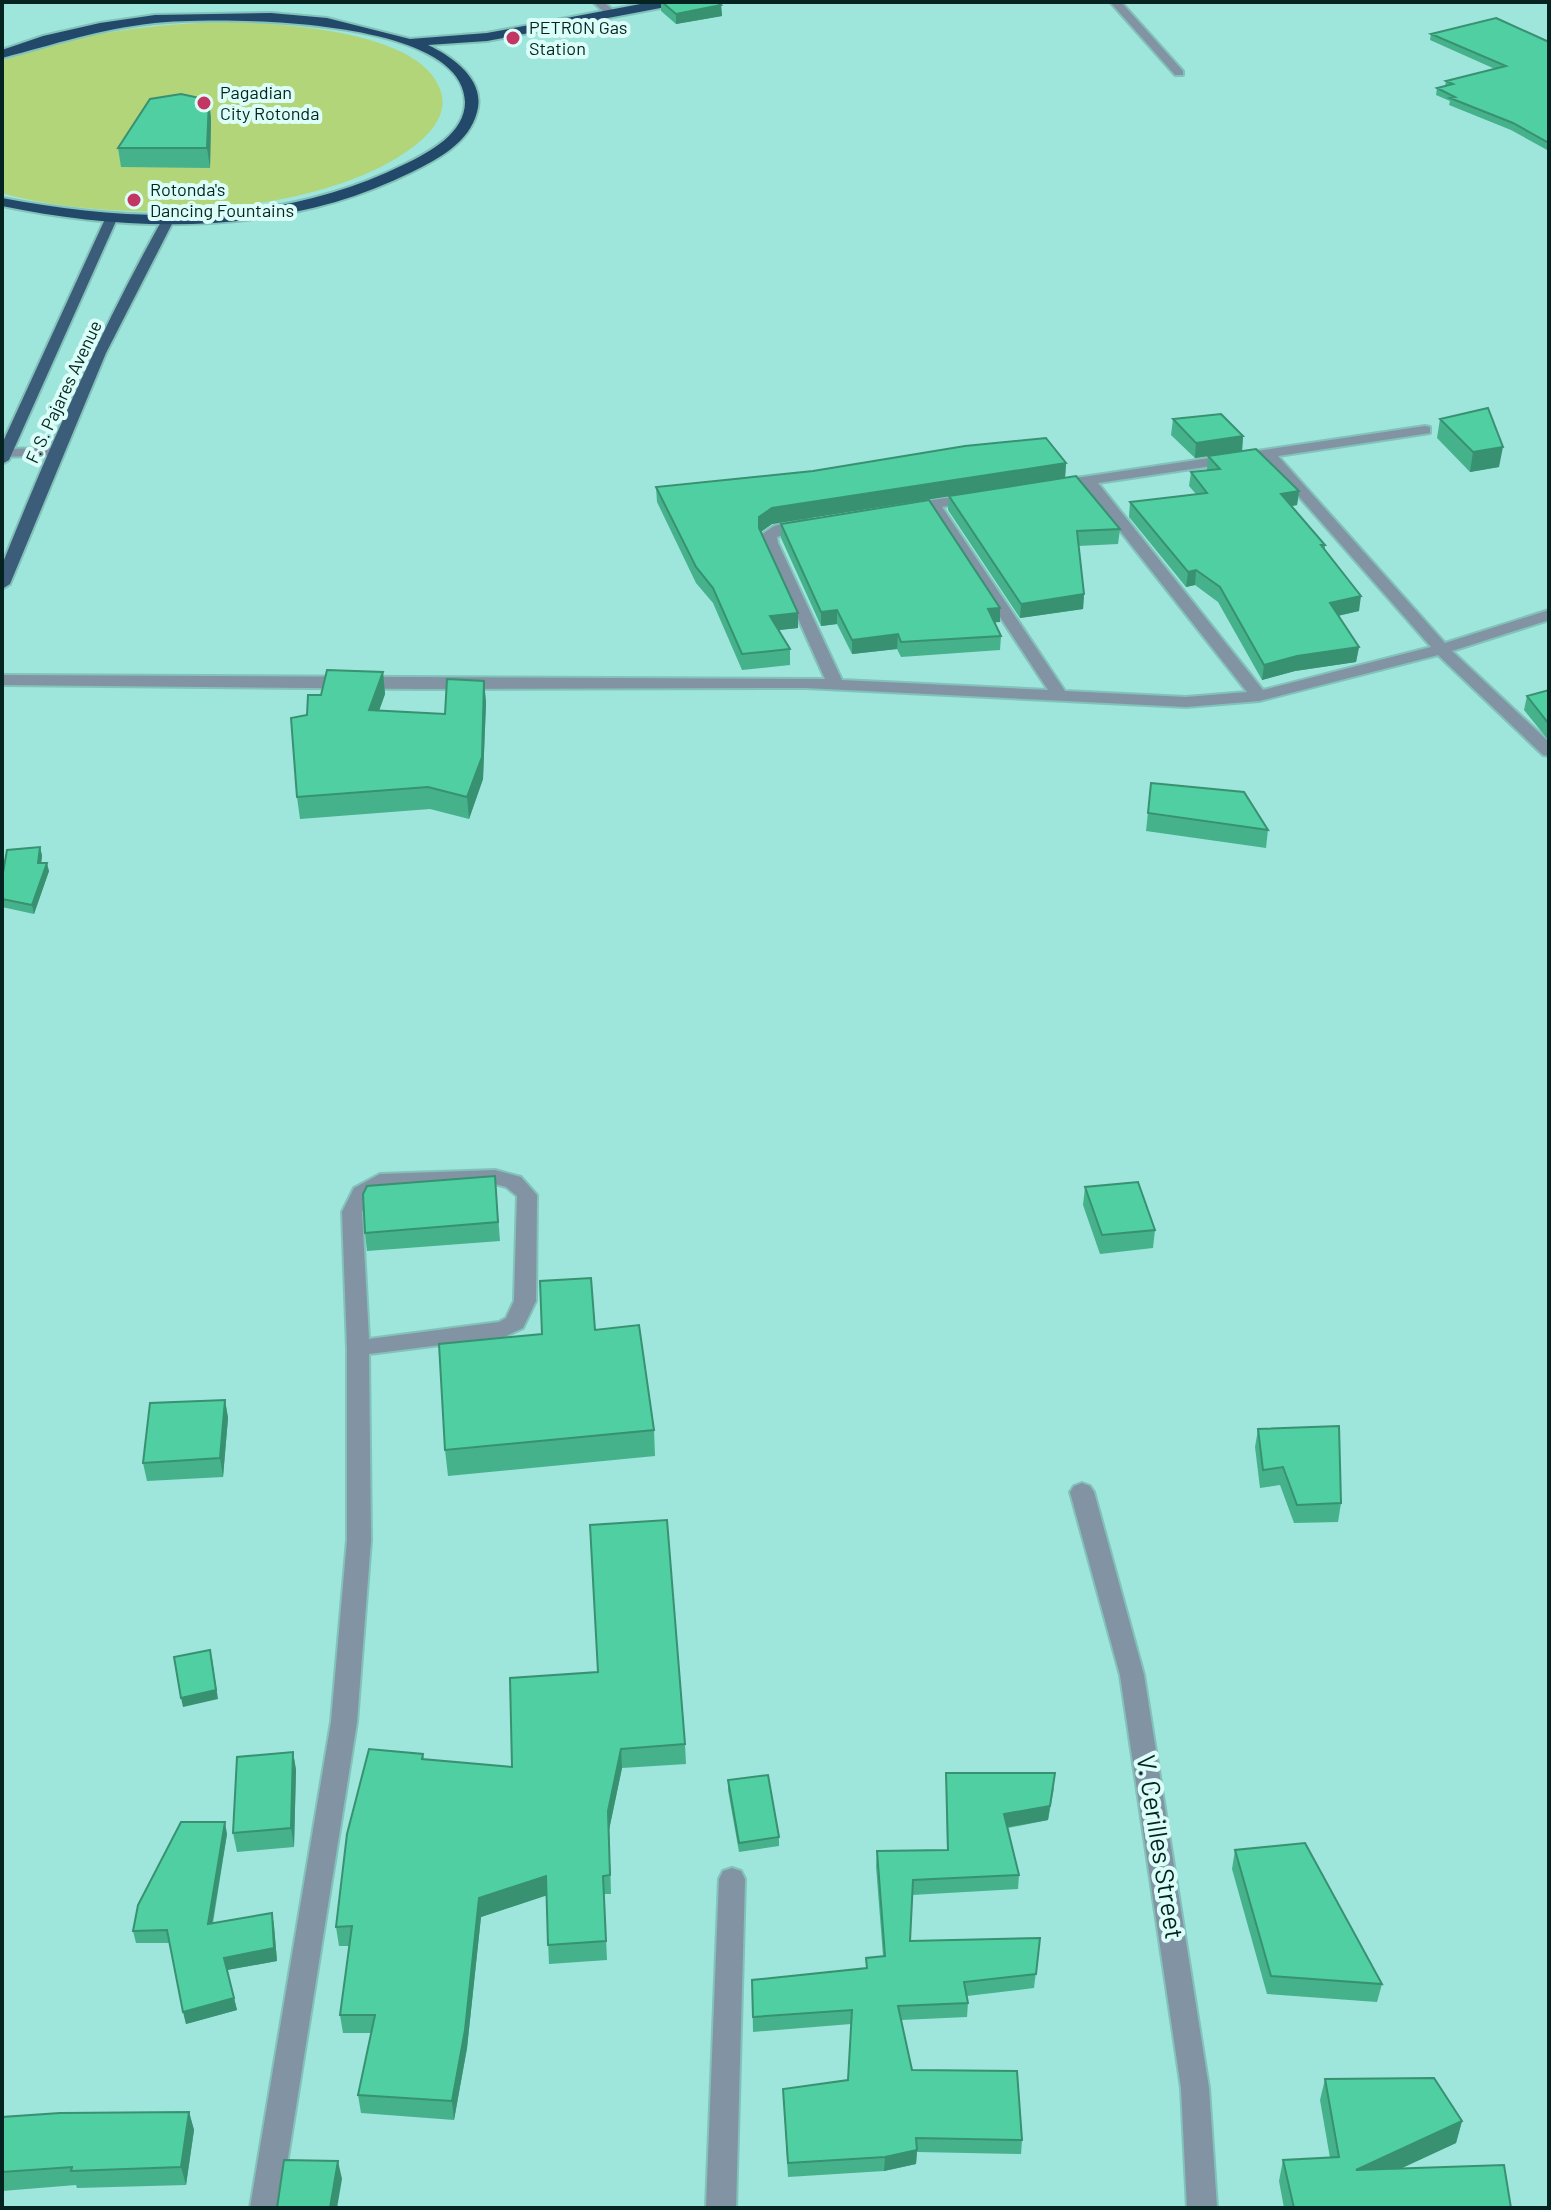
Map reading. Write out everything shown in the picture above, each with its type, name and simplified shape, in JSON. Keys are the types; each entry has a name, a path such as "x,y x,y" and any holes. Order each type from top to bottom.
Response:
{"highway":[{"path":"411,42 487,37 671,2"},
{"path":"2,54 98,27 201,16 268,16 332,22 411,42 450,64 465,80 472,97 470,115 459,134 448,143 409,170 327,199 223,217 168,220 111,219 43,212 2,202"},
{"path":"450,64 456,52 464,46 487,37"}],"main road":[{"name":"F. S. Pajares Avenue","path":"3,456 111,219"},
{"name":"F. S. Pajares Avenue","path":"2,584 54,452 168,220"}],"street":[{"path":"598,2 611,13"},
{"path":"1115,2 1179,73"},
{"path":"1042,487 1425,430"},
{"path":"3,456 54,452"},
{"path":"1267,452 1442,649 1513,721 1549,751"},
{"path":"1088,480 1259,696"},
{"path":"886,511 995,494"},
{"path":"933,504 1060,696"},
{"path":"824,521 779,529 769,535 836,685"},
{"path":"2,680 836,685 1186,702 1259,696 1442,649 1549,615"},
{"path":"265,2208 344,1722 359,1540 358,1348 352,1212 355,1198 380,1181 495,1177 510,1179 521,1187 527,1195 525,1301 515,1323 504,1329 358,1348"},
{"name":"V. Cerilles Street","path":"1082,1492 1135,1690 1195,2088 1202,2208"},
{"path":"721,2208 732,1879"}],"green space":[{"path":"233,22 285,25 350,35 408,56 429,72 441,92 440,116 431,130 413,147 373,171 325,189 271,201 214,209 156,211 47,203 2,193 2,61 58,43 116,31"}],"building":[{"path":"662,2 717,2 721,5 676,14"},
{"path":"1496,18 1549,42 1549,143 1513,123 1450,98 1455,97 1437,88 1453,84 1446,81 1506,66 1431,34"},
{"path":"181,94 209,100 207,148 118,148 150,99"},
{"path":"1488,408 1503,447 1473,452 1440,419"},
{"path":"1221,414 1243,436 1196,443 1173,419"},
{"path":"1046,438 1066,463 772,508 759,517 759,528 798,613 770,616 790,649 742,654 713,588 696,567 656,487 813,471 965,446"},
{"path":"1256,449 1299,491 1281,494 1325,545 1321,545 1361,596 1330,603 1359,647 1297,656 1264,665 1220,587 1196,570 1188,572 1130,502 1207,493 1191,472 1220,469 1208,456"},
{"path":"1076,476 1120,529 1077,531 1084,594 1021,604 949,496"},
{"path":"929,500 1000,608 988,609 1001,636 901,642 898,634 852,640 837,610 821,612 781,524"},
{"path":"327,670 383,672 369,710 445,714 447,679 484,681 482,757 467,797 428,787 297,797 291,718 307,715 308,695 321,695"},
{"path":"1549,690 1549,724 1527,696"},
{"path":"1151,783 1244,792 1268,830 1148,813"},
{"path":"40,847 38,863 47,863 32,905 2,899 7,850"},
{"path":"495,1176 498,1222 365,1233 363,1194 367,1186"},
{"path":"1138,1182 1155,1230 1102,1235 1085,1187"},
{"path":"591,1278 595,1330 639,1325 654,1430 445,1450 439,1344 542,1334 540,1281"},
{"path":"225,1400 220,1458 143,1463 150,1403"},
{"path":"1339,1426 1341,1503 1297,1505 1283,1467 1263,1470 1258,1429"},
{"path":"667,1520 685,1744 621,1749 608,1811 610,1875 603,1876 606,1941 548,1945 546,1876 479,1898 465,2030 452,2101 358,2095 375,2015 340,2015 352,1926 336,1927 347,1834 369,1749 423,1754 422,1759 512,1767 510,1678 598,1672 590,1525"},
{"path":"210,1650 216,1690 181,1698 174,1657"},
{"path":"293,1752 291,1828 233,1833 237,1757"},
{"path":"946,1773 1055,1773 1050,1806 1004,1814 1019,1875 913,1880 910,1941 1040,1938 1036,1974 964,1982 968,2003 898,2006 912,2070 1017,2071 1022,2140 916,2138 917,2150 885,2157 788,2163 783,2089 848,2080 852,2010 753,2017 752,1980 867,1968 866,1958 885,1956 877,1851 948,1850"},
{"path":"768,1775 779,1837 739,1843 728,1780"},
{"path":"181,1822 225,1822 208,1924 272,1913 274,1948 224,1958 234,1998 183,2012 167,1930 133,1931 138,1905"},
{"path":"1305,1843 1382,1984 1271,1976 1235,1850"},
{"path":"1434,2078 1462,2121 1356,2170 1504,2165 1511,2208 1294,2208 1283,2160 1339,2157 1325,2079"},
{"path":"189,2112 181,2167 71,2171 72,2167 2,2172 2,2117 60,2113"},
{"path":"284,2160 338,2161 330,2208 277,2208"}],"place":[{"name":"PETRON Gas Station","path":"513,38"},
{"name":"Pagadian City Rotonda","path":"204,103"},
{"name":"Rotonda's Dancing Fountains","path":"134,200"}]}
